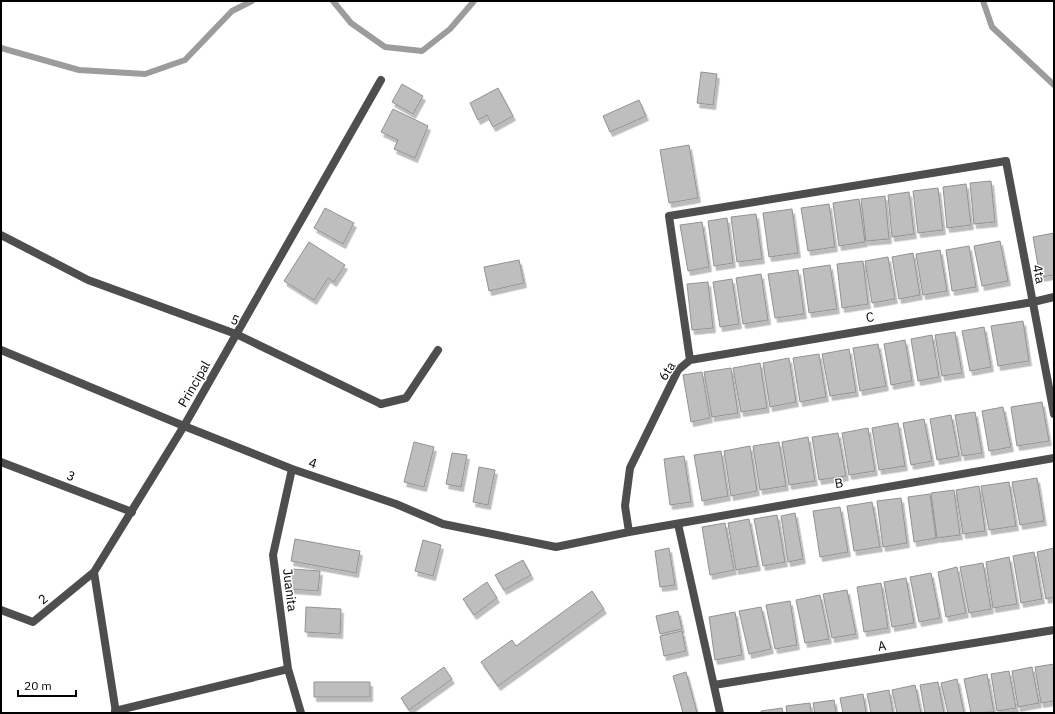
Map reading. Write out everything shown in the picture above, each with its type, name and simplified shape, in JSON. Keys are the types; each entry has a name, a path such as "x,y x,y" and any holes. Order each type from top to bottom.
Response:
{"street":[{"name":"Principal","path":"94,572 184,426 381,80"},
{"name":"4ta","path":"669,216 1006,161 1054,414"},
{"name":"6ta","path":"629,532 625,506 630,468 678,370 690,360 669,216"},
{"name":"5","path":"1,235 88,280 236,334 381,404 406,398 438,350"},
{"name":"C","path":"690,360 1033,302 1054,297"},
{"name":"4","path":"1,350 292,469 396,504 443,524 556,547 629,532"},
{"name":"B","path":"629,532 1054,458"},
{"name":"3","path":"1,462 132,512"},
{"name":"Juanita","path":"292,469 273,555 288,669 301,713"},
{"path":"678,524 720,713"},
{"path":"94,572 115,712 288,669"},
{"name":"2","path":"1,610 33,622 94,572"},
{"name":"A","path":"714,685 1054,630"}],"building":[{"path":"701,72 717,74 713,105 697,103"},
{"path":"402,84 423,96 413,114 392,102"},
{"path":"498,88 513,116 493,127 487,115 478,120 470,103"},
{"path":"639,100 646,116 610,132 603,116"},
{"path":"393,109 428,126 415,158 394,149 398,140 381,132"},
{"path":"689,145 698,198 669,203 660,150"},
{"path":"991,181 995,222 974,224 970,183"},
{"path":"966,184 971,225 947,228 943,187"},
{"path":"938,188 943,230 918,233 913,191"},
{"path":"909,192 914,234 892,237 888,195"},
{"path":"885,196 889,239 866,241 861,199"},
{"path":"859,199 865,242 839,246 833,203"},
{"path":"829,204 835,247 808,251 801,208"},
{"path":"325,208 354,223 343,244 314,228"},
{"path":"792,209 798,253 769,257 763,213"},
{"path":"756,214 762,259 737,262 731,217"},
{"path":"727,218 733,263 714,266 708,221"},
{"path":"702,222 709,267 688,271 680,225"},
{"path":"1054,233 1054,275 1040,277 1033,237"},
{"path":"1000,241 1008,281 982,286 974,246"},
{"path":"309,242 345,265 334,282 328,278 314,300 284,281"},
{"path":"969,246 976,287 952,291 946,250"},
{"path":"940,250 947,291 923,295 916,254"},
{"path":"913,253 920,295 899,299 892,257"},
{"path":"888,257 895,299 872,303 865,261"},
{"path":"519,260 524,283 489,291 484,267"},
{"path":"863,261 868,304 842,308 837,264"},
{"path":"830,265 837,309 809,313 803,269"},
{"path":"798,270 804,314 775,318 768,274"},
{"path":"761,274 768,320 743,324 736,278"},
{"path":"732,279 739,324 720,327 713,282"},
{"path":"708,282 713,328 692,330 687,284"},
{"path":"1023,321 1029,361 998,366 991,326"},
{"path":"984,327 991,367 970,371 962,331"},
{"path":"955,332 962,373 942,376 935,335"},
{"path":"932,335 939,377 918,381 911,339"},
{"path":"905,340 912,381 891,385 884,344"},
{"path":"878,344 886,386 860,391 853,348"},
{"path":"849,349 856,392 830,396 822,354"},
{"path":"819,354 826,397 800,402 793,358"},
{"path":"789,358 796,402 770,407 763,363"},
{"path":"760,363 767,408 741,412 733,368"},
{"path":"731,368 738,413 712,417 704,372"},
{"path":"702,372 710,418 691,422 683,375"},
{"path":"1042,402 1049,441 1017,446 1011,407"},
{"path":"1003,407 1011,447 989,451 982,411"},
{"path":"975,412 982,453 962,456 955,415"},
{"path":"951,415 959,456 937,460 930,419"},
{"path":"924,419 932,461 911,465 903,423"},
{"path":"898,423 905,466 879,470 872,428"},
{"path":"868,428 875,471 849,475 842,433"},
{"path":"838,433 846,476 819,480 812,437"},
{"path":"808,437 815,481 789,485 782,442"},
{"path":"414,442 434,447 424,487 404,482"},
{"path":"779,442 786,486 760,490 753,446"},
{"path":"750,446 757,491 731,496 724,451"},
{"path":"721,451 728,496 702,501 694,455"},
{"path":"452,453 467,455 461,487 446,484"},
{"path":"684,456 691,502 670,505 664,459"},
{"path":"479,467 495,470 488,505 473,502"},
{"path":"1037,478 1044,521 1020,525 1012,482"},
{"path":"1009,482 1016,526 989,530 981,486"},
{"path":"979,486 985,531 963,534 956,490"},
{"path":"954,490 960,535 937,538 931,493"},
{"path":"930,494 936,538 914,542 908,497"},
{"path":"901,498 907,543 883,547 877,501"},
{"path":"872,502 880,547 854,551 847,506"},
{"path":"840,507 848,552 820,557 813,511"},
{"path":"795,513 803,559 788,562 781,516"},
{"path":"777,515 785,562 763,566 754,519"},
{"path":"749,519 758,566 736,570 728,523"},
{"path":"725,523 734,570 710,575 702,527"},
{"path":"295,539 360,551 356,573 291,561"},
{"path":"423,540 441,545 433,576 415,571"},
{"path":"669,548 675,585 660,587 655,551"},
{"path":"1054,548 1054,597 1046,599 1037,552"},
{"path":"1034,552 1042,599 1021,603 1013,556"},
{"path":"1009,557 1017,604 993,608 986,562"},
{"path":"523,560 531,575 504,590 495,575"},
{"path":"983,563 991,609 969,613 960,567"},
{"path":"957,567 966,613 946,617 938,572"},
{"path":"292,569 320,571 318,591 290,589"},
{"path":"931,573 940,618 919,622 910,577"},
{"path":"906,578 914,623 892,627 884,582"},
{"path":"487,582 497,598 474,615 463,599"},
{"path":"881,583 888,628 864,632 857,587"},
{"path":"847,590 856,634 832,638 823,594"},
{"path":"592,591 604,609 498,686 481,662 512,640 516,646"},
{"path":"820,595 829,639 805,643 796,600"},
{"path":"790,601 797,645 775,649 766,605"},
{"path":"306,607 341,609 340,634 305,632"},
{"path":"761,607 771,649 749,654 739,611"},
{"path":"678,611 682,629 660,634 656,616"},
{"path":"735,612 742,655 715,660 709,617"},
{"path":"682,631 686,651 664,656 660,636"},
{"path":"1054,664 1054,701 1041,703 1035,667"},
{"path":"444,667 452,679 409,710 401,698"},
{"path":"1032,667 1039,703 1018,707 1012,671"},
{"path":"1009,671 1016,708 997,711 991,674"},
{"path":"686,672 697,713 683,713 673,676"},
{"path":"987,674 994,712 971,713 964,679"},
{"path":"957,679 964,713 948,713 941,683"},
{"path":"314,682 370,682 370,697 314,697"},
{"path":"938,682 944,713 925,713 920,685"},
{"path":"915,685 921,713 897,713 892,690"},
{"path":"889,690 893,713 871,713 867,694"},
{"path":"863,694 866,713 843,713 840,698"},
{"path":"834,700 836,713 815,713 813,703"},
{"path":"810,703 811,713 787,713 786,706"},
{"path":"782,708 783,713 761,713 761,711"}],"waterway":[{"path":"1,48 79,70 145,74 185,60 232,11 252,1"},
{"path":"333,1 351,23 385,47 422,51 450,29 474,1"},
{"path":"983,1 992,27 1054,85"}]}
